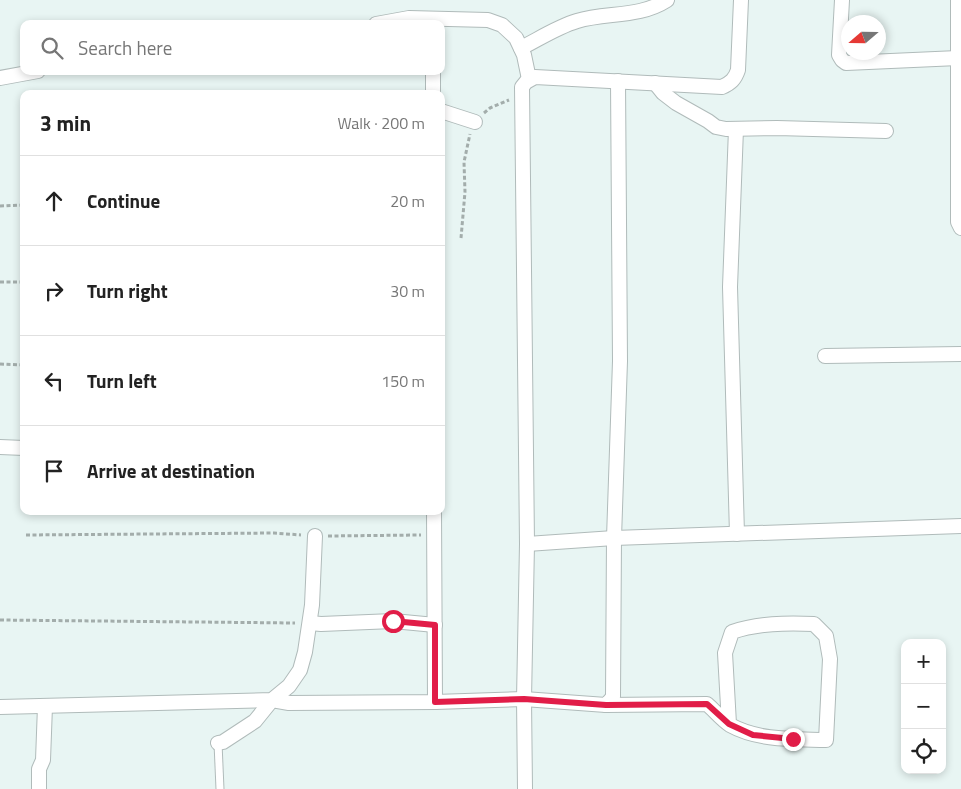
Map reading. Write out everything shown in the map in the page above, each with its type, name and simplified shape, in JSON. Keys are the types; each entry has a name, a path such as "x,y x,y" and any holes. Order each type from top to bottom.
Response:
{"street":[{"path":"521,48 555,30 578,21 641,12 658,6 667,0"},
{"path":"525,789 524,699 527,544 522,87 529,79 535,77 722,87 730,84 738,70 740,0"},
{"path":"842,0 840,55 846,64 958,58"},
{"path":"958,0 958,58 960,72 958,222 961,228"},
{"path":"398,20 409,18 425,20"},
{"path":"445,21 488,20 502,25 516,38 521,48 529,79"},
{"path":"0,78 20,74"},
{"path":"433,75 433,90"},
{"path":"606,705 613,697 614,538 620,361 618,81"},
{"path":"655,84 676,103 716,127 736,129 777,128 886,131"},
{"path":"445,112 475,122"},
{"path":"736,129 730,287 737,534"},
{"path":"825,356 961,354"},
{"path":"0,447 20,448"},
{"path":"434,515 435,702"},
{"path":"527,544 614,538 961,526"},
{"path":"218,743 224,742 255,721 272,700 289,686 300,670 310,623 315,536"},
{"path":"310,623 393,621 435,625"},
{"path":"0,707 272,700 289,703 524,699 606,705 707,704 729,724 753,735 826,740 830,659 826,636 814,624 789,623 749,626 732,632 725,653 729,724"},
{"path":"39,789 39,769 43,760 45,706"}],"lane":[{"path":"218,743 220,789"}],"path":[{"path":"461,238 465,192 464,162 475,122 477,118 490,108 507,100 522,99"},
{"path":"0,206 20,205"},
{"path":"0,282 20,282"},
{"path":"0,364 20,365"},
{"path":"26,535 274,533 315,536 434,535"},
{"path":"0,620 310,623"}],"route":[{"path":"393,621 435,625 435,702 524,699 606,705 707,704 729,724 753,735 793,739"}]}
